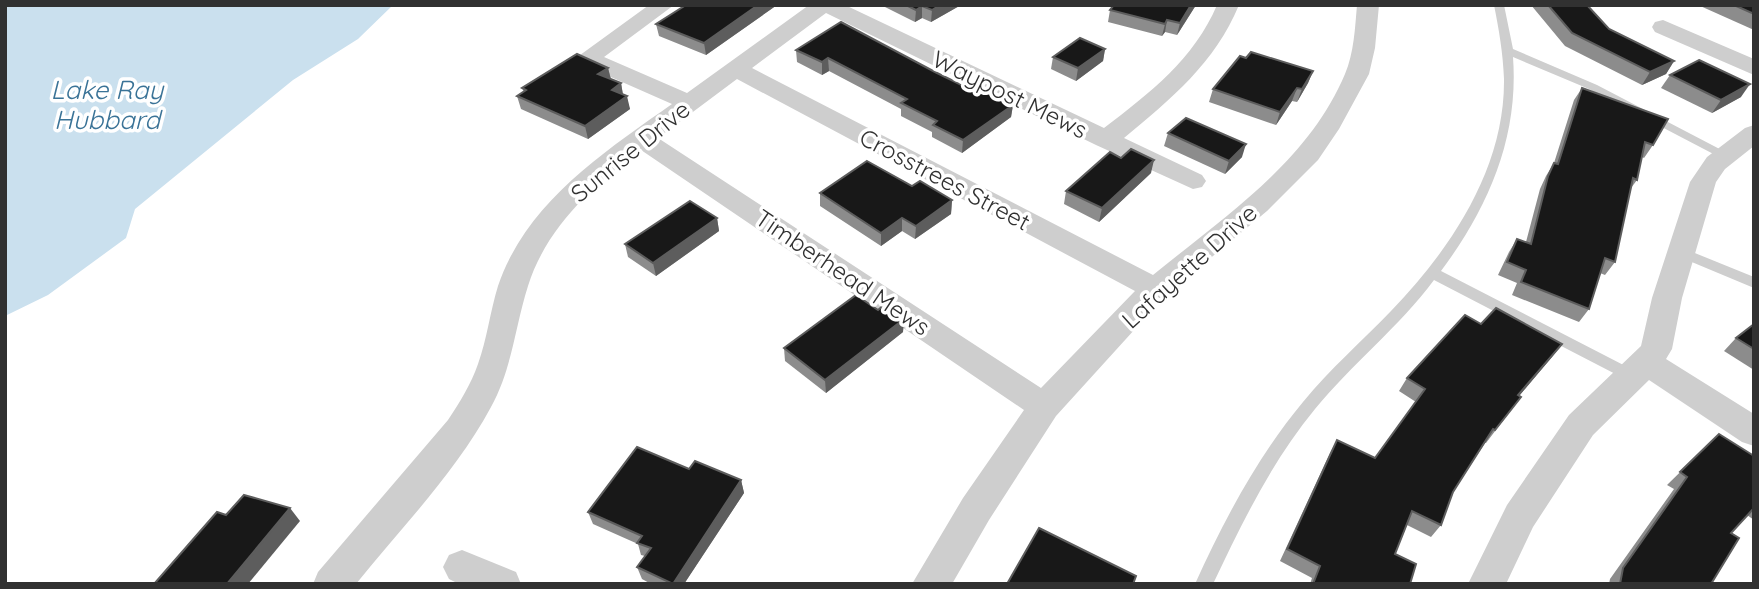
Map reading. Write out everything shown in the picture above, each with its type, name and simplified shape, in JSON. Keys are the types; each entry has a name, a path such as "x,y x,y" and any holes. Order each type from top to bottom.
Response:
{"street":[{"path":"664,5 587,58 690,103"},
{"name":"Sunrise Drive","path":"332,584 430,468 460,430 479,399 494,364 513,285 529,250 552,217 580,186 641,138 734,68 825,5"},
{"name":"Waypost Mews","path":"825,5 1193,181"},
{"path":"1105,140 1158,97 1197,57 1219,29 1228,5"},
{"name":"Lafayette Drive","path":"931,584 976,509 1044,407 1156,289 1257,205 1309,154 1327,129 1357,74 1364,48 1368,5"},
{"path":"1663,27 1754,68"},
{"name":"Crosstrees Street","path":"734,68 1156,289"},
{"name":"Timberhead Mews","path":"641,138 1044,407"},
{"path":"1487,584 1521,516 1581,425 1656,349 1680,252 1703,182 1716,163 1742,149"},
{"path":"1639,369 1754,432"},
{"path":"462,567 502,584"}],"lane":[{"path":"1203,584 1245,504 1308,407 1432,273 1469,218 1495,162 1508,117 1510,52 1500,5"},
{"path":"1510,52 1549,66 1602,92 1742,149"},
{"path":"1680,252 1754,284"},
{"path":"1432,273 1639,369"}],"water":[{"name":"Lake Ray Hubbard","path":"5,5 393,5 358,39 293,80 135,209 126,238 48,295 5,316"}],"building":[{"path":"686,5 758,5 704,43 656,24"},
{"path":"906,5 940,5 932,10 922,6 916,10"},
{"path":"1114,5 1191,5 1180,23 1167,20 1165,24 1110,10"},
{"path":"1548,5 1587,5 1609,29 1674,61 1650,72 1572,33"},
{"path":"1734,5 1754,5 1754,14"},
{"path":"841,22 978,93 983,90 1013,105 963,140 933,125 937,121 901,103 907,99 828,58 822,62 796,50"},
{"path":"1080,38 1105,49 1078,68 1053,57"},
{"path":"1251,52 1313,71 1302,89 1297,88 1280,112 1213,89 1240,56 1246,58"},
{"path":"577,54 608,68 598,74 621,83 612,90 627,96 585,126 517,96 526,90 522,88"},
{"path":"1699,60 1750,84 1721,100 1670,75"},
{"path":"1582,88 1668,119 1653,145 1645,142 1637,180 1633,178 1615,262 1605,258 1589,309 1521,282 1526,270 1507,262 1517,239 1531,244 1548,176 1554,163 1558,164"},
{"path":"1186,118 1246,144 1229,161 1168,133"},
{"path":"1131,149 1154,160 1102,208 1066,191 1110,152 1121,158"},
{"path":"867,161 912,186 920,181 952,200 916,226 902,218 881,233 820,193"},
{"path":"690,201 717,218 653,263 625,244"},
{"path":"856,295 878,310 884,305 904,319 825,380 784,348"},
{"path":"1496,308 1562,344 1518,395 1521,397 1495,430 1493,429 1453,492 1441,525 1412,511 1395,554 1416,564 1410,584 1313,584 1320,566 1287,549 1337,440 1375,458 1425,389 1407,378 1465,315 1481,324"},
{"path":"1754,324 1754,349 1736,338"},
{"path":"1719,434 1754,456 1754,508 1731,533 1739,538 1711,584 1620,584 1623,568 1687,477 1680,472"},
{"path":"637,447 689,469 695,461 741,480 673,584 637,567 651,548 637,543 642,536 588,512"},
{"path":"244,495 290,508 227,584 154,584 217,512 226,515"},
{"path":"1039,528 1136,576 1133,584 1007,584"}]}
